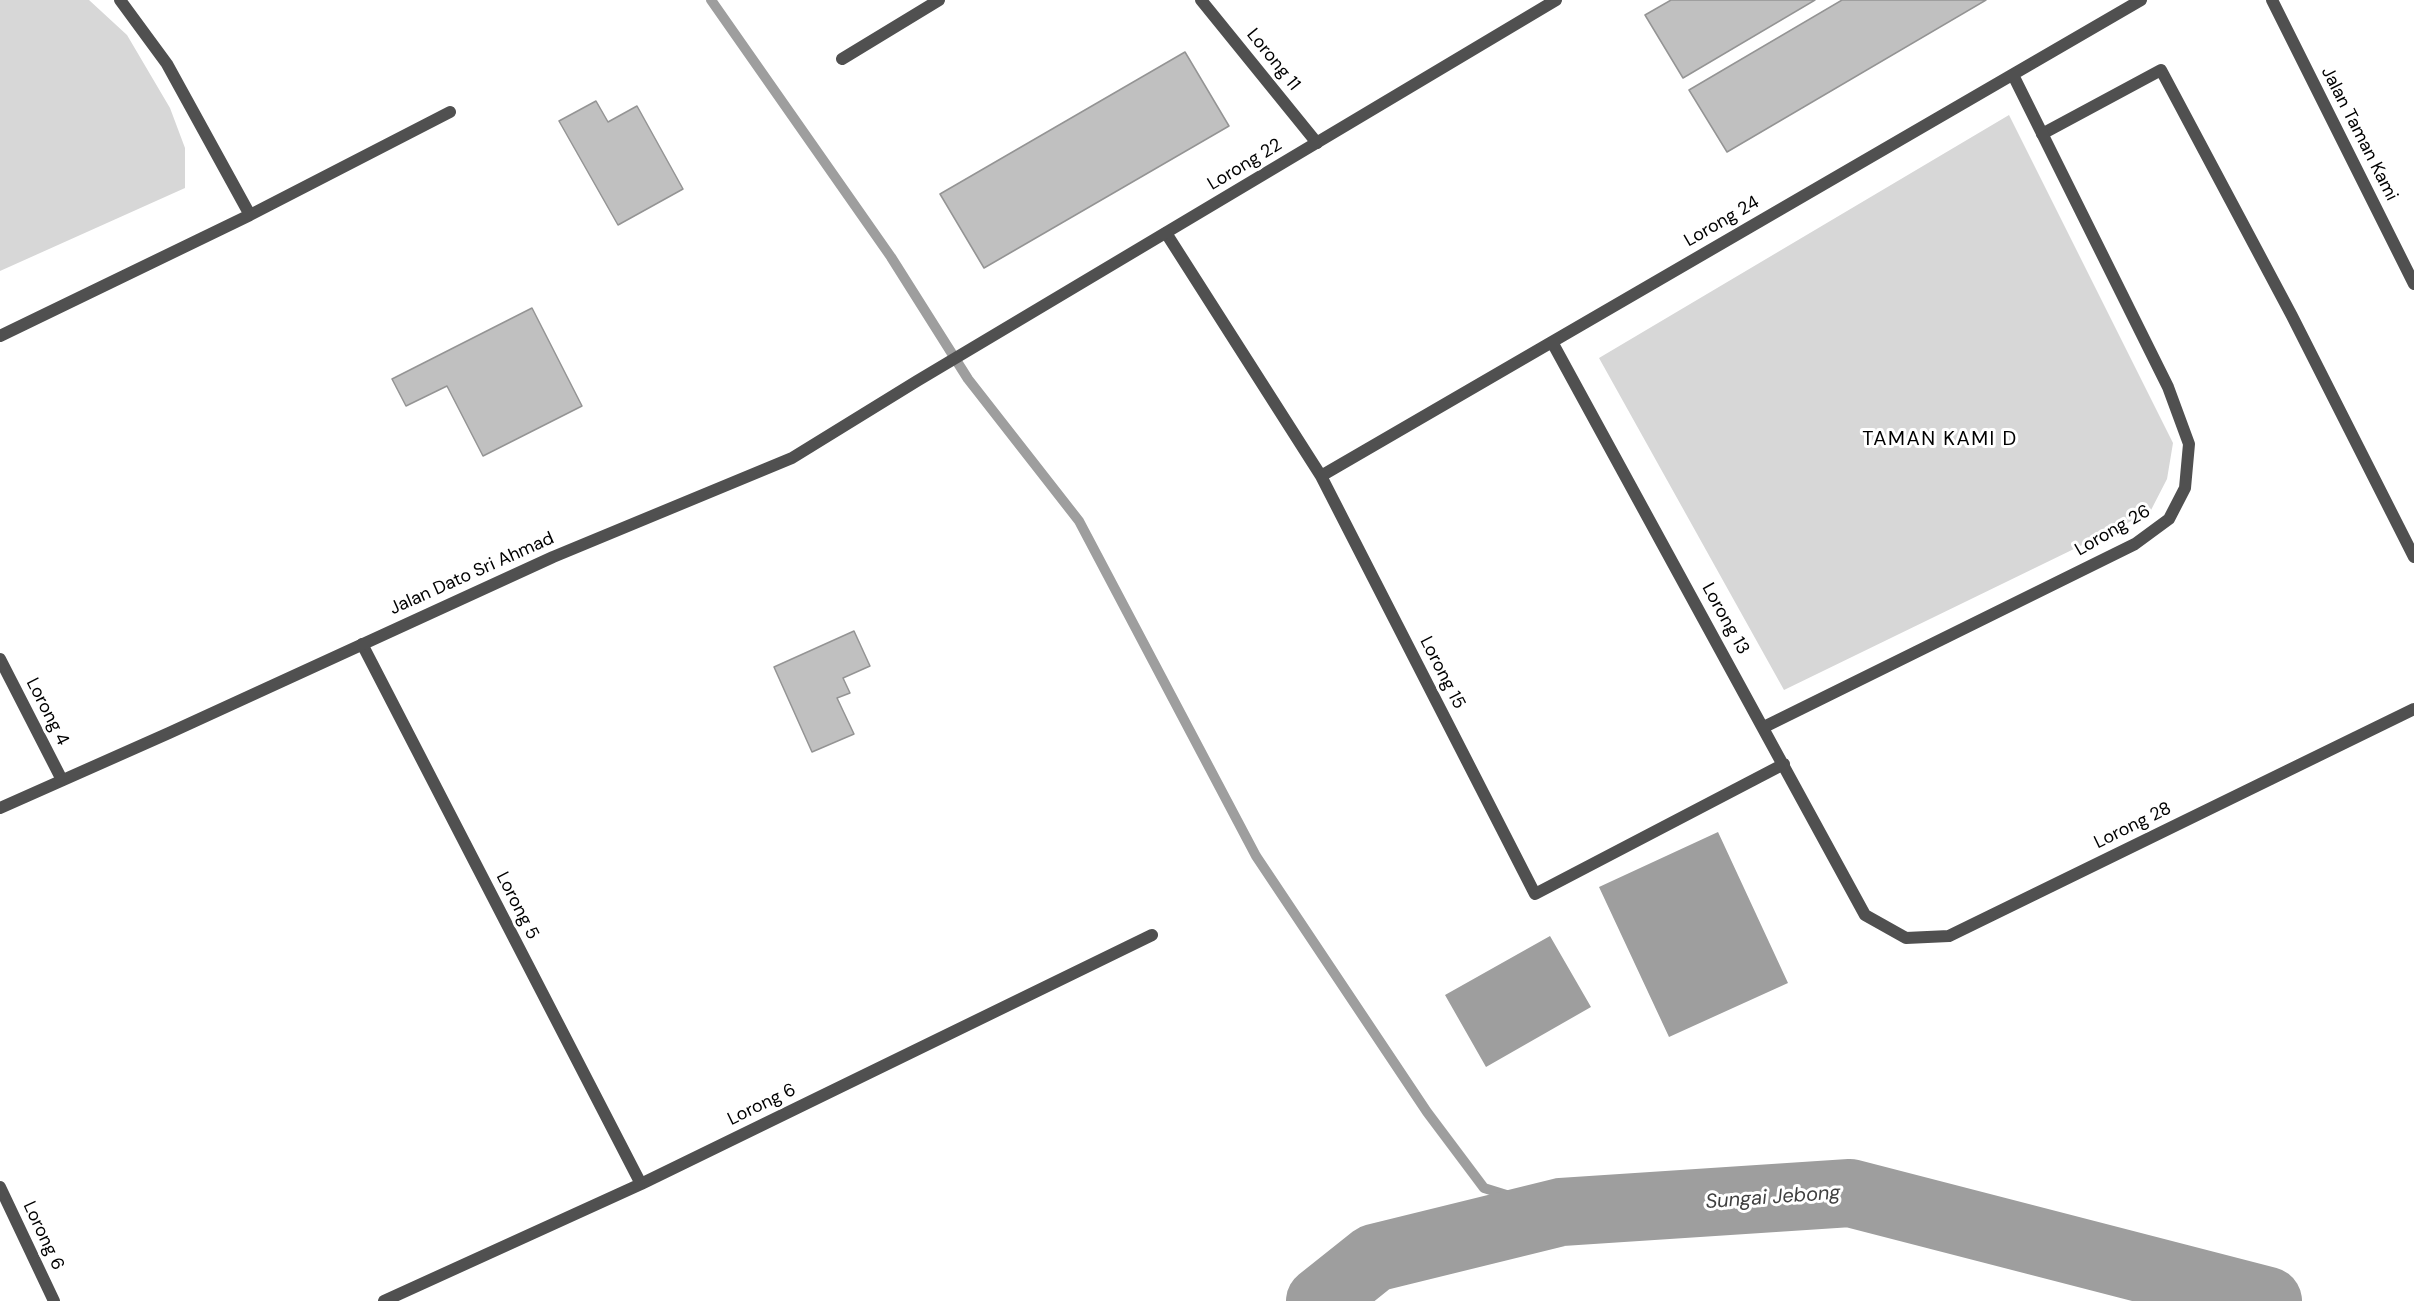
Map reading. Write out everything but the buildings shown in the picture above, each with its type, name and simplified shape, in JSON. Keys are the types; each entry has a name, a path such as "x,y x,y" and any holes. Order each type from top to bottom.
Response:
{"street":[{"path":"120,0 167,63 250,215"},
{"path":"842,59 939,0"},
{"name":"Lorong 11","path":"1201,0 1317,143"},
{"name":"Lorong 22","path":"952,361 1556,0"},
{"name":"Lorong 24","path":"1321,476 2141,0"},
{"name":"Jalan Taman Kami","path":"2272,0 2414,284"},
{"path":"2042,134 2161,70 2298,327 2414,557"},
{"name":"Lorong 26","path":"1764,727 2135,544 2169,519 2185,488 2189,444 2168,387 2013,75"},
{"path":"0,336 250,215 450,112"},
{"name":"Lorong 15","path":"1166,233 1321,476 1535,894 1784,764"},
{"name":"Lorong 13","path":"1552,342 1865,915"},
{"name":"Jalan Dato Sri Ahmad","path":"0,808 170,733 552,557 792,458 952,361"},
{"name":"Lorong 5","path":"362,644 640,1184"},
{"name":"Lorong 4","path":"0,659 62,780"},
{"name":"Lorong 28","path":"1865,915 1906,938 1949,936 2414,709"},
{"name":"Lorong 6","path":"384,1301 640,1184 1152,935"},
{"name":"Lorong 6","path":"0,1187 54,1301"}],"shaded area":[{"path":"0,0 89,0 127,35 170,108 185,148 185,188 0,271"},
{"path":"2009,115 2173,443 2167,479 2150,512 1784,690 1599,358"},
{"path":"1718,832 1788,983 1669,1037 1599,887"},
{"path":"1550,936 1591,1007 1486,1067 1445,995"}],"waterway":[{"path":"711,0 891,257 968,379 1079,521 1256,856 1427,1112 1484,1188 1561,1212"},
{"name":"Sungai Jebong","path":"1320,1301 1374,1258 1561,1212 1850,1193 2268,1301"}],"district":[{"name":"TAMAN KAMI D","path":"1940,440"}]}
